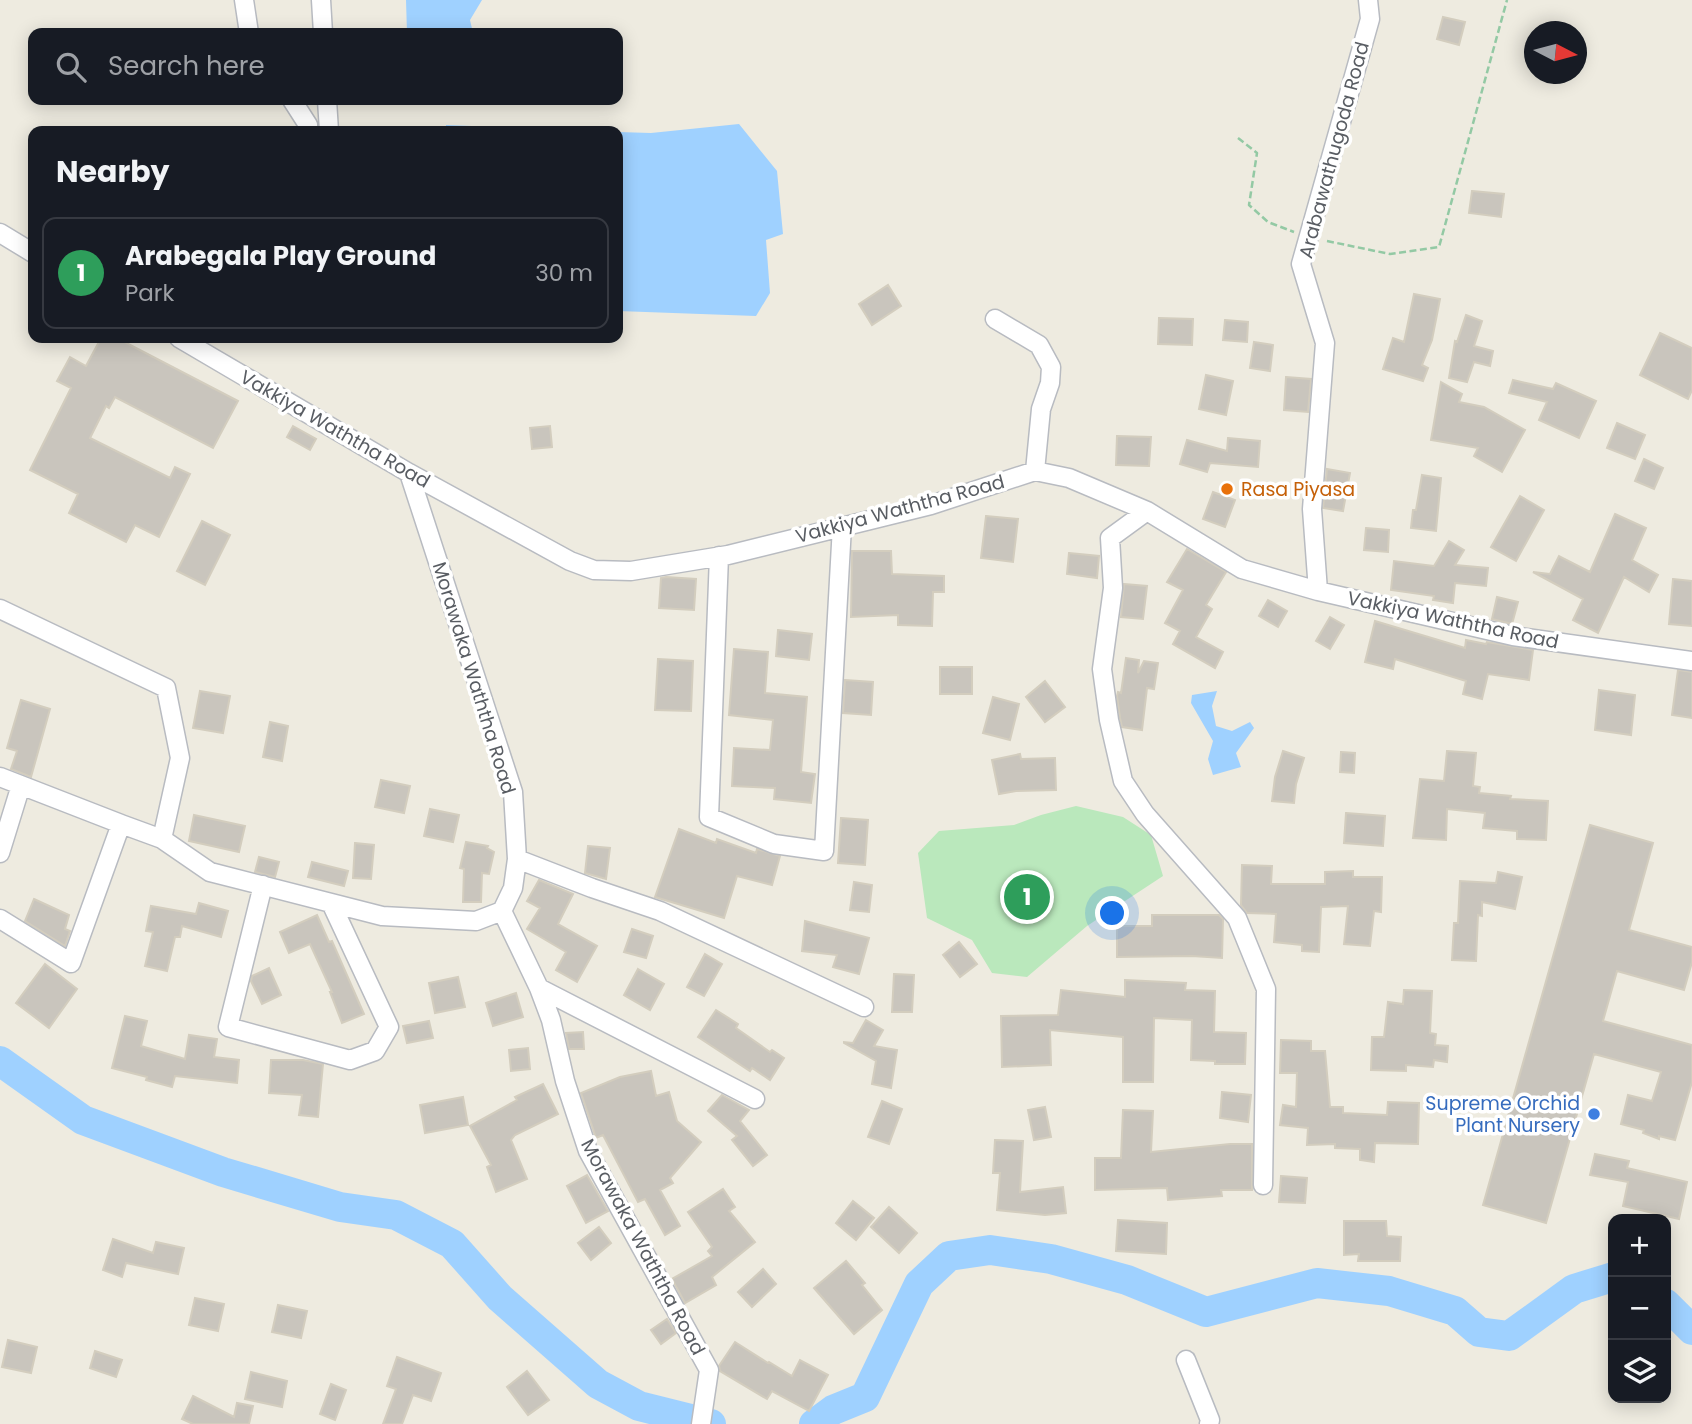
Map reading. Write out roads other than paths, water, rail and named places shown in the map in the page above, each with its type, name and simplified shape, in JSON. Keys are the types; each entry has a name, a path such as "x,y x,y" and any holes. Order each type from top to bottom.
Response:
{"street":[{"path":"244,0 248,28"},
{"path":"321,0 323,28"},
{"name":"Arabawathugoda Road","path":"1318,591 1312,509 1325,343 1301,264 1370,19 1368,0"},
{"path":"295,105 308,126"},
{"path":"327,105 329,126"},
{"path":"0,233 28,250"},
{"path":"995,319 1039,345 1051,367 1050,383 1041,409 1035,471"},
{"name":"Vakkiya Waththa Road","path":"191,343 409,473 570,561 594,570 631,571 719,556 931,505 1035,471 1069,478 1147,511 1242,569 1318,591 1513,636 1692,661"},
{"name":"Morawaka Waththa Road","path":"409,473 513,792 517,859 513,888 502,911 539,988 551,1020 565,1081 588,1151 709,1370 702,1418"},
{"path":"1147,511 1110,538 1113,588 1102,669 1109,720 1123,780 1145,814 1237,918 1266,989 1263,1185"},
{"path":"719,556 709,817 774,844 824,851 842,526"},
{"path":"0,609 166,688 180,758 162,839"},
{"path":"0,777 162,839 210,872 382,916 476,921 502,911"},
{"path":"0,853 21,785"},
{"path":"0,919 71,962 121,824"},
{"path":"517,859 660,911 864,1007"},
{"path":"263,885 228,1027 350,1060 375,1052 389,1027 331,903"},
{"path":"539,988 755,1099"},
{"path":"1186,1360 1210,1420 1209,1424"}],"water":[{"path":"406,0 482,0 470,20 472,28 407,28"},
{"path":"739,124 777,171 783,234 766,240 770,293 756,316 623,311 623,132 651,133"},
{"path":"1217,691 1212,706 1216,726 1232,731 1250,722 1254,728 1236,753 1241,767 1213,775 1208,759 1213,741 1191,703 1192,695"}],"waterway":[{"path":"0,1061 83,1120 223,1172 340,1207 396,1215 452,1244 500,1298 598,1384 639,1406 711,1424"},
{"path":"814,1424 833,1410 865,1397 919,1284 949,1256 990,1250 1051,1259 1127,1280 1206,1312 1317,1283 1389,1291 1455,1311 1479,1332 1509,1336 1574,1289 1608,1279"},
{"path":"1671,1309 1692,1330"}],"place":[{"name":"Rasa Piyasa","path":"1227,489"},
{"name":"Arabegala Play Ground","path":"1027,897"},
{"name":"Supreme Orchid Plant Nursery","path":"1594,1114"}]}
